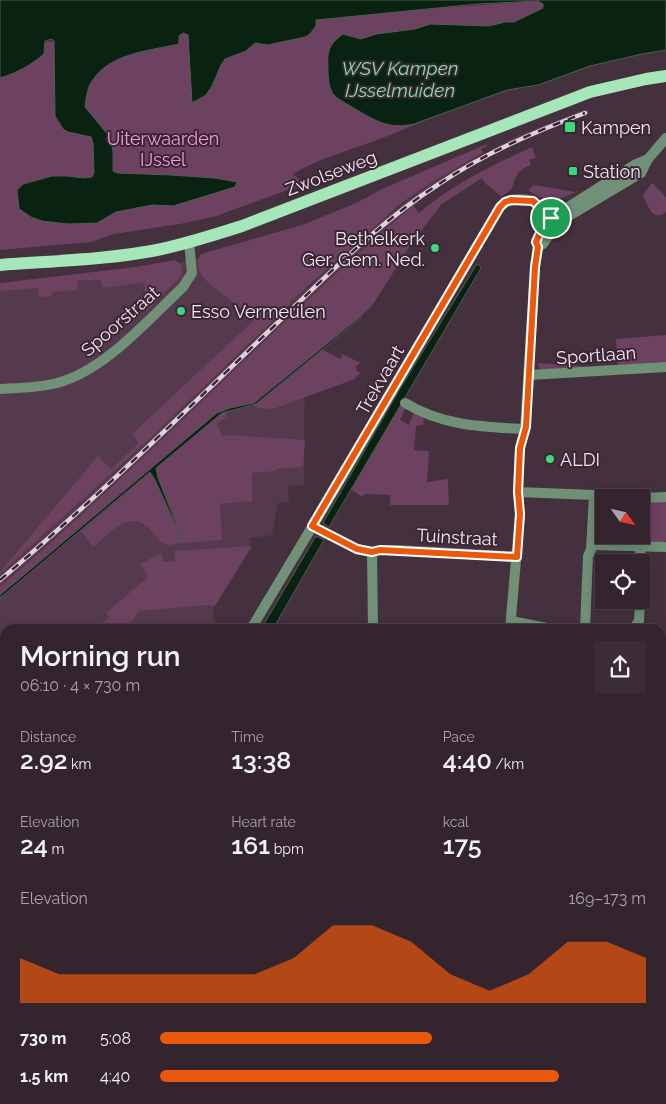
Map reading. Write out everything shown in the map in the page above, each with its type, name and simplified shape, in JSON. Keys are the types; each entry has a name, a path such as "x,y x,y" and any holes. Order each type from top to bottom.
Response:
{"main road":[{"name":"Zwolseweg","path":"0,265 128,254 158,250 189,242 242,226 590,92 666,76"}],"street":[{"path":"510,624 523,492 520,448 525,429 535,267 538,247 543,244 554,221 564,219 638,176 666,138"},
{"name":"Trekvaart","path":"254,624 500,207 505,202 511,200 531,200 537,203 554,221"},
{"name":"Spoorstraat","path":"0,389 37,387 58,383 96,365 183,287 192,273 189,242"},
{"name":"Sportlaan","path":"528,375 666,367"},
{"path":"405,403 416,410 447,422 525,429"},
{"path":"523,492 594,496 592,545 588,556 585,624"},
{"path":"650,498 666,497"},
{"name":"Tuinstraat","path":"312,526 357,549 372,552 380,550 517,557"},
{"path":"592,545 666,547"},
{"path":"641,547 641,554"},
{"path":"372,552 374,624"},
{"path":"636,624 639,621 640,609"}],"shaded area":[{"path":"588,108 590,113 507,147 460,173 418,201 420,204 413,205 395,220 305,304 304,485 288,486 289,502 278,503 272,535 250,538 250,548 215,601 213,620 220,624 0,624 0,287 167,265 223,252 306,289 384,218 432,182 515,137"}],"green space":[{"name":"Uiterwaarden IJssel","path":"562,0 666,0 646,52 510,89 327,158 293,174 304,184 216,216 180,224 114,234 91,242 0,250 0,43 126,38 408,11"},
{"path":"487,144 487,146 481,149 483,153 432,182 399,205 290,302 150,438 0,574 98,456 111,469 139,443 132,434 254,320 216,290 203,277 198,266 201,254 305,224"},
{"path":"532,147 536,158 529,160 531,165 519,173 507,193 501,196 486,184 482,178 442,204 413,241 372,306 360,317 254,403 217,413 0,595 0,587 105,494 360,252 413,205 419,214 462,182"},
{"path":"652,183 666,197 666,212 661,215 654,214 651,211 643,195"},
{"path":"534,185 575,192 579,191 553,202 529,191"},
{"path":"175,260 181,265 182,273 180,277 147,311 144,282 103,288 101,280 78,280 77,290 52,292 52,296 39,297 38,288 0,291 0,283 136,267"},
{"path":"666,335 666,362 618,365 616,339"},
{"path":"321,349 340,359 343,354 360,363 355,367 360,374 355,379 276,408 265,409 255,407 254,405"},
{"path":"538,363 581,366 541,370"},
{"path":"401,403 406,407 400,420 409,425 414,412 424,418 423,425 416,426 414,450 429,451 427,482 448,479 449,505 390,505 390,495 365,494 363,497 350,489"},
{"path":"226,411 226,417 217,424 222,436 305,440 303,467 252,473 252,501 220,504 222,540 184,543 158,478 156,468 214,418"},
{"path":"151,472 183,543 168,545 163,543 145,525 133,521 117,527 93,547 81,531"},
{"path":"666,501 666,541 663,544 650,544 650,502"},
{"path":"252,546 215,606 207,605 139,611 130,624 101,624 109,617 106,613 148,577 140,564 162,553 163,562 175,561 175,551"}],"water":[{"name":"WSV Kampen IJsselmuiden","path":"0,0 666,0 666,50 590,66 538,85 507,90 414,124 396,126 374,120 333,94 329,81 328,56 330,48 338,38 343,34 361,39 376,34 415,29 430,24 489,26 514,22 543,8 543,4 538,1 478,4 316,20 316,26 305,37 268,45 255,43 246,51 225,59 206,95 192,103 188,35 183,33 179,36 179,44 143,51 109,64 90,84 85,107 110,137 113,151 113,171 117,173 215,178 237,182 235,187 173,206 152,205 116,212 97,223 68,224 42,221 31,217 19,209 17,190 23,184 52,176 92,177 94,173 93,143 91,137 68,132 63,129 55,116 54,41 52,39 45,41 44,54 39,58 18,71 0,78"},
{"path":"477,264 481,268 329,527 323,523 401,387"},
{"path":"360,317 256,404 222,413 156,468 158,478 184,543 150,472 0,598 0,595 217,413 254,403"},
{"path":"316,536 324,540 276,624 264,624"}],"railway":[{"path":"0,580 103,489 372,234 416,200 474,162 547,128 585,113"}],"place":[{"name":"Kampen","path":"570,127"},
{"name":"Station","path":"573,171"},
{"name":"Bethelkerk Ger. Gem. Ned.","path":"435,248"},
{"name":"Esso Vermeulen","path":"181,311"},
{"name":"ALDI","path":"550,459"}],"route":[{"path":"528,199 537,203 551,218 542,228 536,242 538,247 535,267 526,427 520,448 518,499 520,514 517,557 397,550 372,552 357,549 312,526 500,207 505,202 511,200 528,199"}]}
